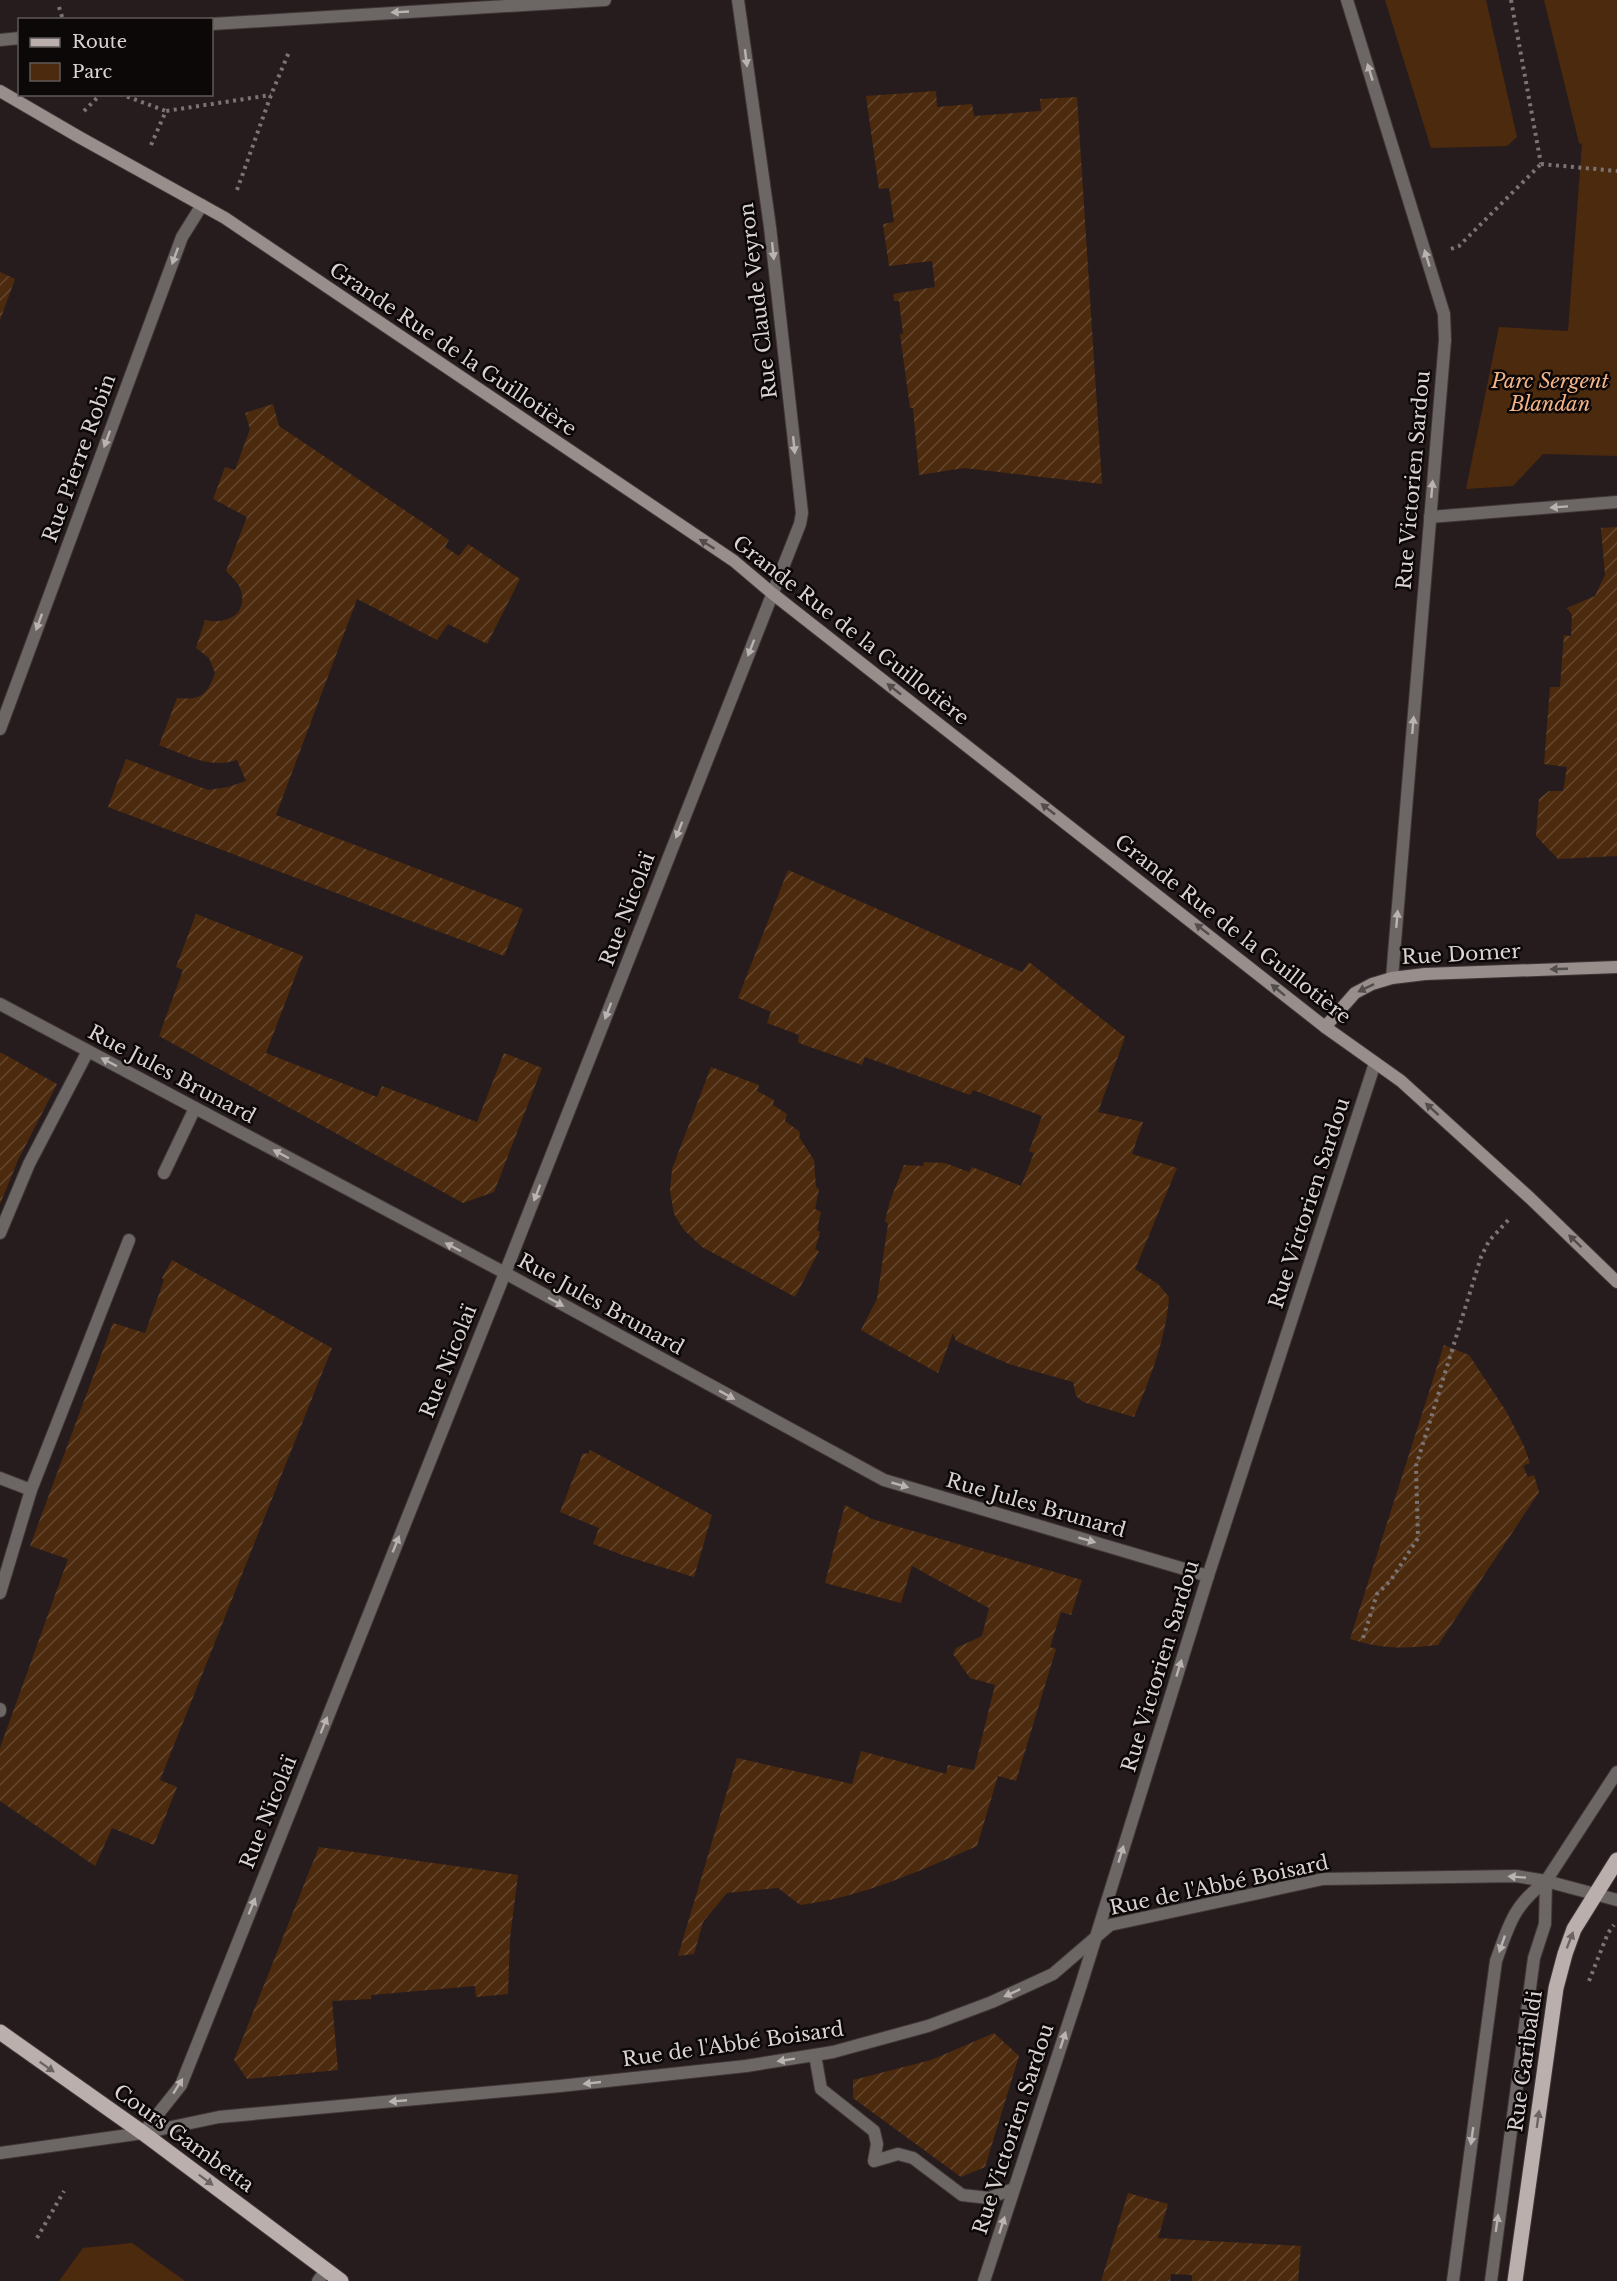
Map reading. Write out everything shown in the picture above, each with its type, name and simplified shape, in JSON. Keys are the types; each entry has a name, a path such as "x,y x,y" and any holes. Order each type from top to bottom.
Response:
{"main road":[{"name":"Grande Rue de la Guillotière","path":"0,91 201,205 271,248 734,561 1325,1027 1401,1081 1530,1198 1617,1282"},
{"name":"Rue Domer","path":"1325,1027 1355,993 1372,984 1392,978 1425,974 1617,967"},
{"name":"Rue Garibaldi","path":"1515,2281 1556,1988 1574,1929 1617,1860"},
{"name":"Cours Gambetta","path":"0,2032 142,2133 322,2275 341,2281"}],"street":[{"path":"213,24 605,0"},
{"name":"Rue Claude Veyron","path":"738,0 770,227 802,513 800,524 773,594"},
{"name":"Rue Victorien Sardou","path":"1347,0 1444,314 1445,339 1392,978"},
{"path":"0,40 18,38"},
{"name":"Rue Pierre Robin","path":"0,729 182,237 201,205"},
{"path":"1430,518 1617,502"},
{"name":"Rue Nicolaï","path":"142,2133 181,2085 505,1274 773,594"},
{"name":"Rue Jules Brunard","path":"0,1004 884,1480 1208,1576"},
{"path":"0,1233 29,1164 88,1051"},
{"name":"Rue Victorien Sardou","path":"984,2281 1208,1576 1375,1063"},
{"path":"164,1173 195,1108"},
{"path":"0,1593 31,1490 129,1240"},
{"path":"0,1478 31,1490"},
{"path":"1453,2281 1496,1961 1511,1918 1530,1893 1546,1881 1617,1772"},
{"name":"Rue de l'Abbé Boisard","path":"0,2153 142,2133 219,2117 560,2086 746,2066 815,2055 928,2026 992,2002 1053,1974 1110,1925 1323,1879 1516,1876 1546,1881 1617,1900"},
{"name":"Rue Garibaldi","path":"1491,2281 1534,1958 1545,1924 1546,1881"},
{"path":"815,2055 821,2089 874,2131 878,2144 874,2161 898,2154 913,2158 962,2195 989,2198 1013,2189"}],"path":[{"path":"1511,0 1541,164"},
{"path":"59,8 62,18"},
{"path":"237,190 289,52"},
{"path":"125,96 166,111 271,95"},
{"path":"84,111 99,96"},
{"path":"152,146 166,111"},
{"path":"1541,164 1617,171"},
{"path":"1448,250 1459,246 1541,164"},
{"path":"1363,1638 1377,1594 1391,1580 1418,1538 1416,1466 1481,1257 1489,1241 1530,1198"},
{"path":"1587,1989 1608,1934 1617,1920"},
{"path":"37,2238 64,2191"}],"green space":[{"path":"1385,0 1486,0 1517,137 1507,146 1431,148"},
{"name":"Parc Sergent Blandan","path":"1544,0 1617,0 1617,456 1543,454 1513,486 1466,489 1499,327 1568,331 1582,144 1579,143"},
{"path":"936,91 937,107 972,104 974,116 1041,111 1040,99 1077,97 1102,484 964,468 919,475 913,408 910,408 900,334 903,334 899,301 894,301 893,294 935,287 932,261 889,266 883,224 894,222 889,188 879,189 866,96"},
{"path":"0,272 15,279 0,320"},
{"path":"273,404 279,426 449,540 445,547 459,556 468,544 520,579 487,644 448,624 437,640 357,599 276,815 523,909 504,956 108,807 126,759 208,790 246,781 237,760 207,762 159,745 177,698 202,695 209,687 215,673 209,658 196,648 205,620 225,620 231,618 240,609 242,595 240,588 226,571 247,517 213,499 225,467 235,470 250,429 245,413"},
{"path":"1617,527 1617,856 1558,859 1536,836 1539,799 1549,791 1563,791 1567,767 1544,764 1550,687 1560,687 1564,635 1571,636 1572,615 1567,608 1595,596 1605,575 1601,528"},
{"path":"788,870 1022,972 1029,962 1125,1037 1098,1112 1143,1122 1132,1154 1177,1168 1135,1269 1158,1284 1169,1297 1161,1343 1134,1417 1083,1402 1076,1396 1073,1382 1009,1364 956,1341 953,1333 938,1373 861,1330 877,1299 888,1224 885,1221 904,1165 923,1166 924,1162 945,1163 969,1172 972,1167 1021,1186 1034,1153 1029,1151 1042,1116 973,1090 970,1095 865,1057 862,1065 804,1045 798,1042 799,1035 767,1023 771,1012 738,998"},
{"path":"196,914 303,956 266,1053 377,1097 382,1086 477,1122 504,1053 542,1068 494,1192 463,1203 159,1036 183,970 176,967"},
{"path":"0,1052 57,1084 18,1160 0,1204"},
{"path":"711,1067 759,1085 757,1091 774,1100 773,1105 787,1114 785,1121 800,1132 799,1137 814,1160 816,1187 819,1189 815,1209 821,1212 817,1230 820,1232 815,1249 819,1251 795,1297 702,1247 684,1230 674,1214 670,1191 672,1169"},
{"path":"172,1260 332,1348 160,1780 177,1787 154,1845 112,1828 95,1866 0,1801 0,1748 68,1559 30,1546 113,1323 145,1333 164,1280 162,1278"},
{"path":"1444,1345 1469,1355 1506,1411 1530,1463 1523,1466 1528,1477 1534,1475 1539,1492 1438,1645 1393,1647 1350,1639"},
{"path":"590,1450 712,1515 694,1577 593,1544 599,1528 560,1512 583,1453 588,1454"},
{"path":"845,1505 872,1519 1082,1580 1071,1615 1061,1612 1050,1647 1056,1649 1016,1781 998,1776 977,1846 890,1882 823,1901 800,1905 778,1888 727,1893 703,1922 694,1954 678,1956 737,1758 852,1784 861,1751 946,1774 948,1765 974,1770 995,1685 970,1678 953,1654 956,1648 982,1636 989,1608 912,1566 901,1603 825,1583"},
{"path":"319,1847 518,1875 510,1938 508,1994 476,1997 475,1986 371,1995 371,1999 332,2001 338,2070 247,2079 234,2060"},
{"path":"994,2033 1019,2056 985,2167 961,2177 853,2098 853,2080 931,2060"},
{"path":"1128,2193 1168,2204 1158,2238 1301,2246 1298,2281 1192,2281 1192,2275 1171,2274 1170,2281 1101,2281"},
{"path":"132,2243 185,2281 59,2281 83,2248"}]}
